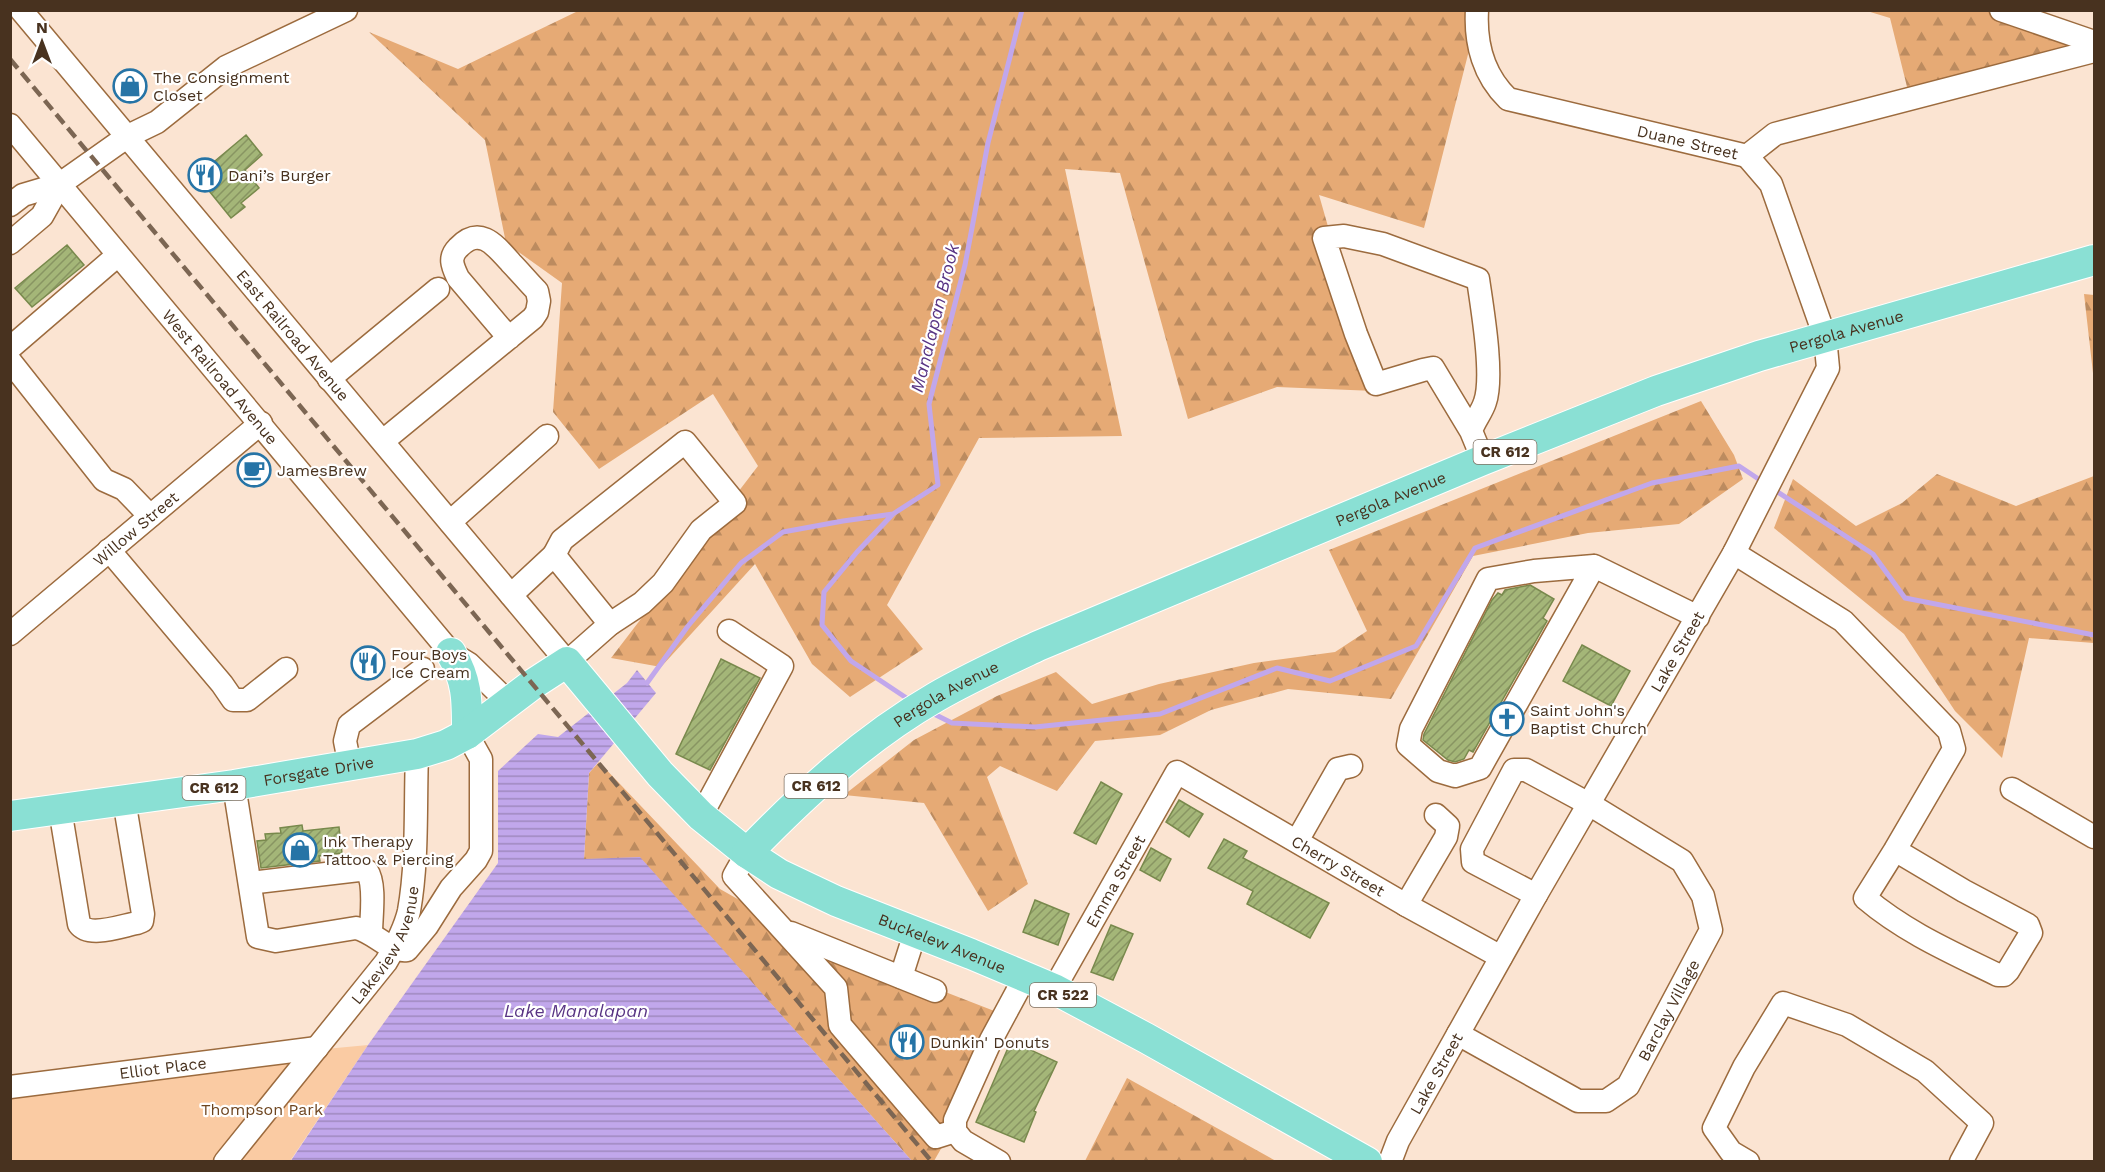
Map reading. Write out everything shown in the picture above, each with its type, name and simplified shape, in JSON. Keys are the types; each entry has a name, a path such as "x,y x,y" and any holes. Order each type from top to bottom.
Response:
{"main road":[{"name":"Pergola Avenue","path":"747,853 796,803 891,726 976,675 1038,646 1483,460 1656,392 1759,356 2094,260"},
{"path":"451,653 461,671 466,691 467,734"},
{"name":"Buckelew Avenue","path":"567,662 660,774 701,816 747,853 791,881 1054,989 1367,1161"},
{"name":"Forsgate Drive","path":"10,816 234,785 417,754 446,746 467,734 508,702 567,662"}],"street":[{"name":"East Railroad Avenue","path":"21,10 567,662"},
{"path":"10,205 23,195 60,184 128,136 157,122 226,67 346,10"},
{"name":"Duane Street","path":"1477,10 1481,54 1486,71 1496,88 1508,99 1517,103 1748,156 1775,134 2094,51"},
{"path":"2001,10 2094,42"},
{"name":"West Railroad Avenue","path":"10,125 451,653 469,664 508,702"},
{"name":"Lake Street","path":"1390,1161 1398,1141 1536,894 1734,553 1828,368 1825,337 1771,184 1748,156"},
{"path":"10,243 42,216 60,184"},
{"path":"1471,431 1485,402 1488,384 1484,318 1478,279 1383,244 1344,236 1324,238 1356,334 1376,384 1433,369 1471,431 1483,460"},
{"path":"10,348 118,255"},
{"path":"329,379 438,289"},
{"path":"383,441 509,338"},
{"path":"10,362 104,480 124,489 150,516"},
{"name":"Willow Street","path":"10,634 261,423"},
{"path":"450,522 547,436"},
{"path":"511,595 554,555 562,540 685,442 735,502 701,530 663,583 642,603 610,624 567,662"},
{"path":"109,550 233,700 247,700 286,669"},
{"path":"1734,553 1843,621 1949,731 1953,748 1865,898 1889,918 1934,944 1998,975 2004,975 2031,933 2028,925 1964,891 1895,850"},
{"path":"554,555 610,624"},
{"path":"1594,566 1480,768 1455,776 1438,771 1408,745 1411,729 1488,579 1534,571 1594,566 1698,617"},
{"path":"701,816 782,666 729,631"},
{"path":"350,766 345,741 349,725 423,669"},
{"path":"234,785 258,936 276,941 356,928 371,933 394,949 407,950 431,920 451,888 481,851 481,759 467,734"},
{"name":"Lakeview Avenue","path":"225,1161 386,962 394,949 408,913 413,867 417,754"},
{"path":"1297,841 1338,769 1351,766"},
{"name":"Barclay Village","path":"1458,1034 1578,1101 1606,1101 1628,1086 1711,930 1703,896 1682,861 1589,804 1526,770 1514,770 1472,849 1473,862 1536,894"},
{"name":"Cherry Street","path":"1177,772 1406,905 1501,957"},
{"name":"Emma Street","path":"1054,989 1177,772"},
{"path":"2012,789 2094,837"},
{"path":"60,809 79,924 90,932 142,921 143,914 124,800"},
{"path":"1406,905 1446,837 1448,826 1436,815"},
{"path":"747,853 734,876 836,988 840,1025 936,1137 955,1131"},
{"path":"250,883 359,870 367,871 370,876 372,893 371,933"},
{"path":"784,930 935,990"},
{"path":"901,977 915,933"},
{"path":"989,1158 963,1141 955,1131 955,1120 991,1040 1025,977"},
{"path":"1748,1161 1731,1152 1714,1128 1744,1068 1783,1003 1847,1025 1925,1071 1982,1123 1961,1161"},
{"name":"Elliot Place","path":"10,1087 317,1048"}],"green space":[{"path":"578,11 1479,11 1424,228 1319,195 1375,391 1277,387 1188,419 1120,173 1065,169 1122,436 979,438 887,605 923,649 850,697 812,664 755,564 661,667 611,658 758,466 713,394 599,469 553,412 562,283 506,243 485,140 369,32 458,69"},
{"path":"1867,11 1988,11 2094,47 1910,99 1890,18"},
{"path":"2084,294 2094,295 2094,382"},
{"path":"1701,401 1734,455 1743,479 1679,524 1588,533 1473,556 1391,699 1288,689 1211,710 1160,735 1095,741 1057,791 1000,766 987,777 1028,884 988,911 924,803 844,795 914,740 997,696 1056,672 1092,704 1159,684 1254,663 1335,652 1367,631 1329,550"},
{"path":"1937,474 2016,506 2094,476 2094,643 2029,638 2002,758 1955,711 1904,634 1774,528 1793,479 1856,526 1902,503"},
{"path":"599,762 720,889 806,938 1015,1019 934,1161 912,1161 640,858 584,859 589,773"},
{"name":"Thompson Park","path":"368,1045 290,1161 11,1162 11,1079"},
{"path":"1127,1078 1276,1161 1085,1161"}],"water":[{"name":"Lake Manalapan","path":"637,670 656,693 589,773 584,859 640,857 912,1161 290,1162 368,1045 498,863 498,771 538,734 558,737 627,683"}],"building":[{"path":"246,135 262,155 245,170 259,188 241,203 245,207 231,218 197,176"},
{"path":"67,245 84,265 32,307 15,288"},
{"path":"1530,585 1554,599 1543,618 1547,621 1473,752 1469,750 1464,759 1455,762 1448,760 1423,740 1424,734 1492,600 1498,593 1502,595 1505,590"},
{"path":"1582,645 1630,671 1611,706 1563,681"},
{"path":"721,659 760,678 710,770 676,754"},
{"path":"1101,782 1122,794 1096,844 1074,833"},
{"path":"1179,800 1203,814 1189,837 1166,822"},
{"path":"302,825 303,831 339,827 342,853 319,856 320,861 261,868 257,841 266,840 265,834 281,833 280,828"},
{"path":"1224,839 1247,851 1243,858 1329,903 1310,938 1247,904 1253,891 1208,868"},
{"path":"1151,848 1171,859 1160,881 1140,870"},
{"path":"1035,900 1069,914 1058,945 1023,932"},
{"path":"1111,925 1133,934 1113,980 1091,972"},
{"path":"1011,1041 1057,1062 1034,1111 1036,1112 1024,1142 976,1122"}],"waterway":[{"name":"Manalapan Brook","path":"647,683 688,626 741,563 783,532 893,514 938,485 929,404 965,265 988,143 1022,10"},
{"path":"930,712 952,723 1035,727 1160,714 1277,668 1330,681 1416,646 1475,548 1652,483 1739,466 1763,482"},
{"path":"1773,489 1873,554 1905,598 2094,635"},
{"path":"893,514 824,592 822,625 851,661 911,701"}],"railway":[{"path":"10,59 932,1162"}],"place":[{"name":"The Consignment Closet","path":"130,86"},
{"name":"Dani’s Burger","path":"205,175"},
{"name":"JamesBrew","path":"254,470"},
{"name":"Four Boys Ice Cream","path":"368,663"},
{"name":"Saint John's Baptist Church","path":"1507,719"},
{"name":"Ink Therapy Tattoo & Piercing","path":"300,850"},
{"name":"Dunkin' Donuts","path":"907,1042"}]}
